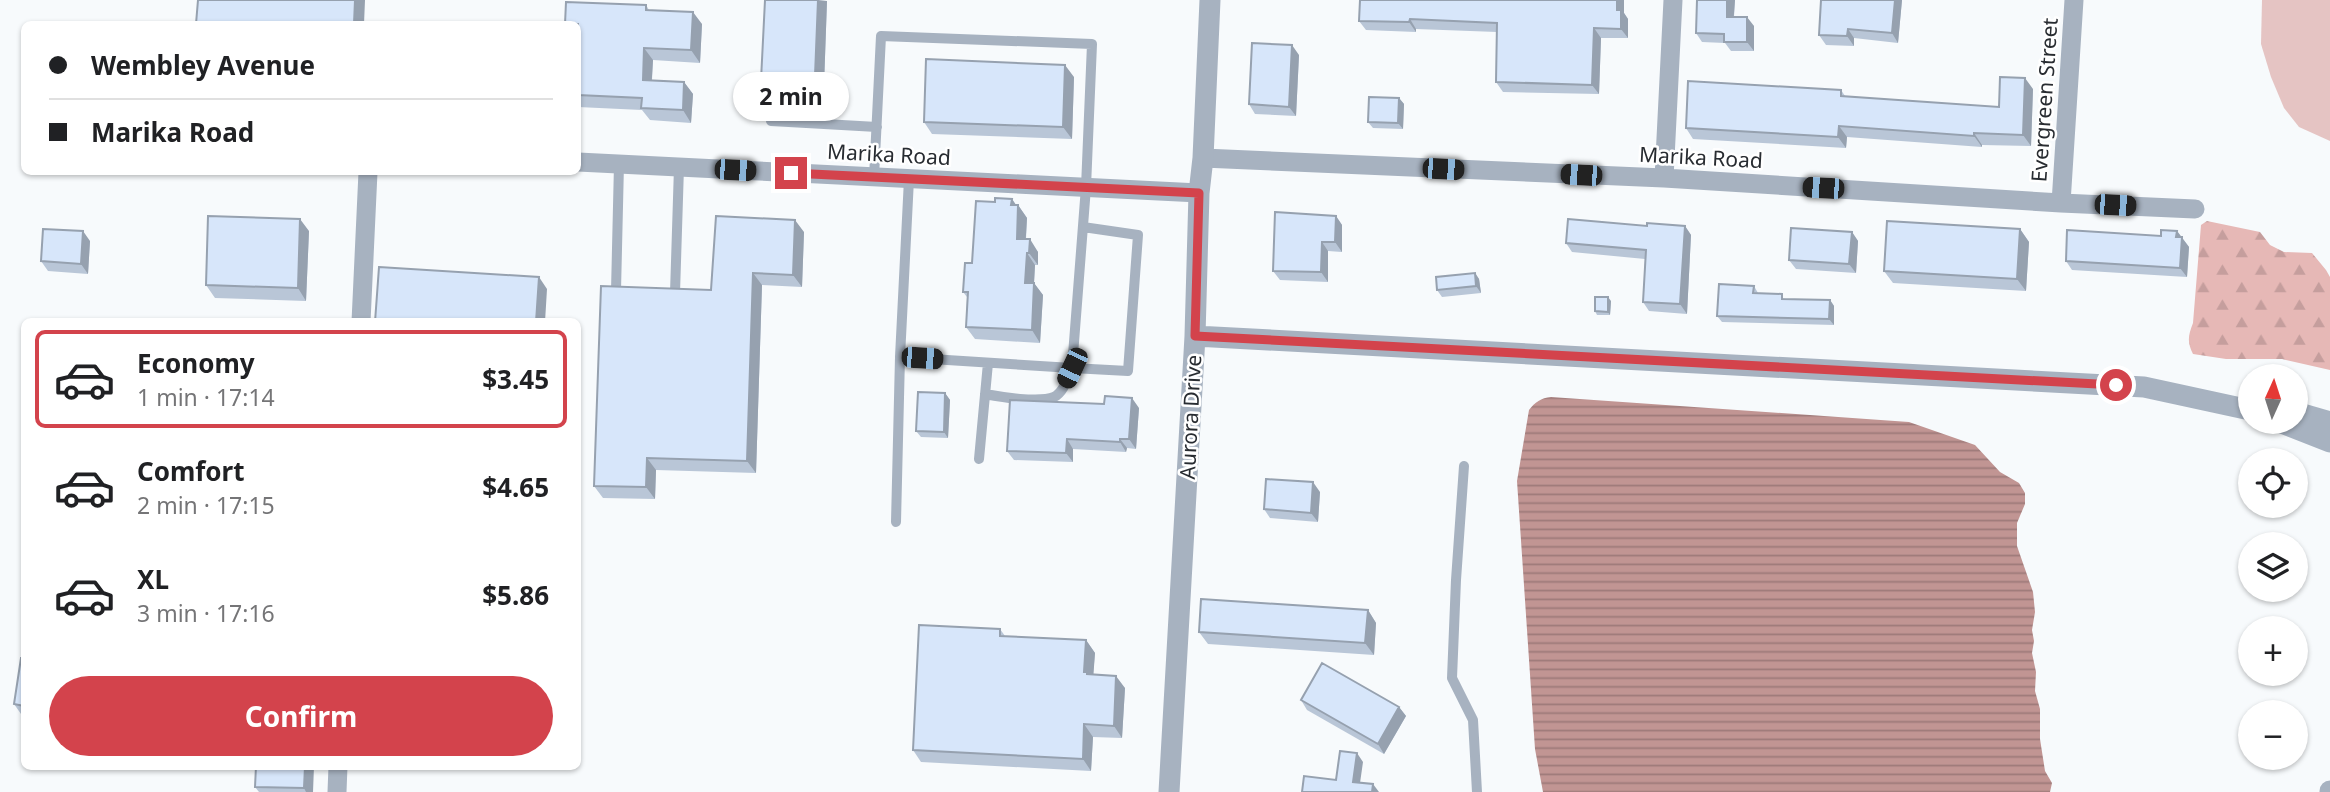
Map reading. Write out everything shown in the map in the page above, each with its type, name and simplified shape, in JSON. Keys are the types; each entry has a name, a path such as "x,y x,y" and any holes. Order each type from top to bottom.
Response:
{"street":[{"name":"Aurora Drive","path":"1170,792 1210,0"},
{"path":"1664,178 1673,0"},
{"name":"Evergreen Street","path":"2061,203 2074,0"},
{"name":"Marika Road","path":"1203,158 1664,178 2195,209"},
{"name":"Marika Road","path":"581,162 1199,193"},
{"path":"361,318 368,175"},
{"path":"1195,336 2144,387 2238,407"},
{"path":"2308,416 2330,422"},
{"path":"2308,433 2330,442"},
{"path":"337,792 338,770"}],"lane":[{"path":"874,177 881,36 1092,44 1086,187 1072,368 1062,389 1054,397 1018,399 985,394"},
{"path":"771,121 877,127"},
{"path":"615,291 619,164"},
{"path":"675,293 679,167"},
{"path":"896,523 900,357 909,178"},
{"path":"900,357 1128,372 1138,235 1083,227"},
{"path":"979,459 988,363"},
{"path":"1464,466 1452,678 1473,720 1477,792"}],"green space":[{"path":"2207,221 2260,232 2270,245 2284,252 2312,253 2330,277 2330,370 2282,359 2226,359 2193,354 2189,335 2193,323 2201,225"}],"shaded area":[{"path":"2262,0 2330,0 2330,141 2299,127 2284,108 2261,44"},
{"path":"1544,398 1909,422 1975,445 2000,472 2019,483 2025,493 2025,504 2017,523 2017,546 2033,592 2035,612 2032,653 2036,672 2035,691 2040,709 2040,739 2045,771 2052,783 2050,792 1543,792 1535,749 1517,481 1529,410"}],"building":[{"path":"198,0 355,0 354,21 196,21"},
{"path":"765,0 818,0 814,101 774,99 775,81 761,80"},
{"path":"1360,0 1617,0 1617,10 1621,10 1621,29 1594,28 1592,85 1496,82 1497,23 1410,19 1409,22 1359,21"},
{"path":"1697,0 1727,0 1727,17 1747,17 1747,42 1724,42 1724,34 1696,33"},
{"path":"1821,0 1895,0 1892,33 1848,29 1847,36 1819,35"},
{"path":"566,2 646,5 646,10 693,12 691,50 644,48 643,80 684,82 683,110 641,108 642,98 581,95 581,21 565,21"},
{"path":"1252,43 1292,45 1289,107 1249,104"},
{"path":"926,59 1065,65 1063,127 924,122"},
{"path":"2000,77 2025,78 2023,135 1974,133 1974,136 1839,126 1838,137 1686,128 1688,81 1841,90 1841,96 1999,107"},
{"path":"1369,97 1399,98 1398,123 1368,122"},
{"path":"995,198 1012,199 1011,205 1018,205 1017,239 1030,239 1025,283 1034,283 1032,330 966,327 968,292 963,292 965,263 972,263 976,201 995,202"},
{"path":"1275,212 1336,216 1335,242 1322,242 1321,272 1273,271"},
{"path":"208,216 300,219 298,288 206,285"},
{"path":"716,216 795,220 793,275 753,273 747,461 647,458 646,487 594,486 601,286 711,290"},
{"path":"1568,219 1647,226 1647,223 1685,226 1680,304 1643,302 1646,250 1566,243"},
{"path":"1887,221 2020,229 2017,279 1884,271"},
{"path":"1791,228 1852,232 1849,264 1789,260"},
{"path":"43,229 83,231 81,264 41,261"},
{"path":"2067,230 2161,236 2161,230 2177,231 2176,237 2182,237 2180,268 2066,261"},
{"path":"379,267 539,277 536,318 375,318"},
{"path":"1475,273 1476,286 1437,290 1436,277"},
{"path":"1719,284 1754,286 1753,293 1782,294 1782,299 1830,300 1829,319 1717,316"},
{"path":"1595,297 1608,297 1608,312 1595,311"},
{"path":"918,392 945,393 944,432 916,431"},
{"path":"1105,396 1132,398 1129,439 1120,439 1120,442 1067,439 1066,453 1007,451 1010,400 1104,404"},
{"path":"1266,479 1313,482 1311,513 1264,509"},
{"path":"1201,599 1368,610 1365,643 1199,632"},
{"path":"919,625 1000,629 1000,636 1086,640 1084,672 1116,676 1114,726 1084,724 1083,759 913,750"},
{"path":"21,658 21,705 14,704"},
{"path":"1322,663 1399,707 1378,744 1301,700"},
{"path":"1340,751 1357,753 1353,782 1373,784 1372,792 1302,792 1304,776 1336,780"},
{"path":"256,770 305,770 304,788 255,787"}],"route":[{"path":"791,173 1199,193 1195,336 2116,385"}]}
